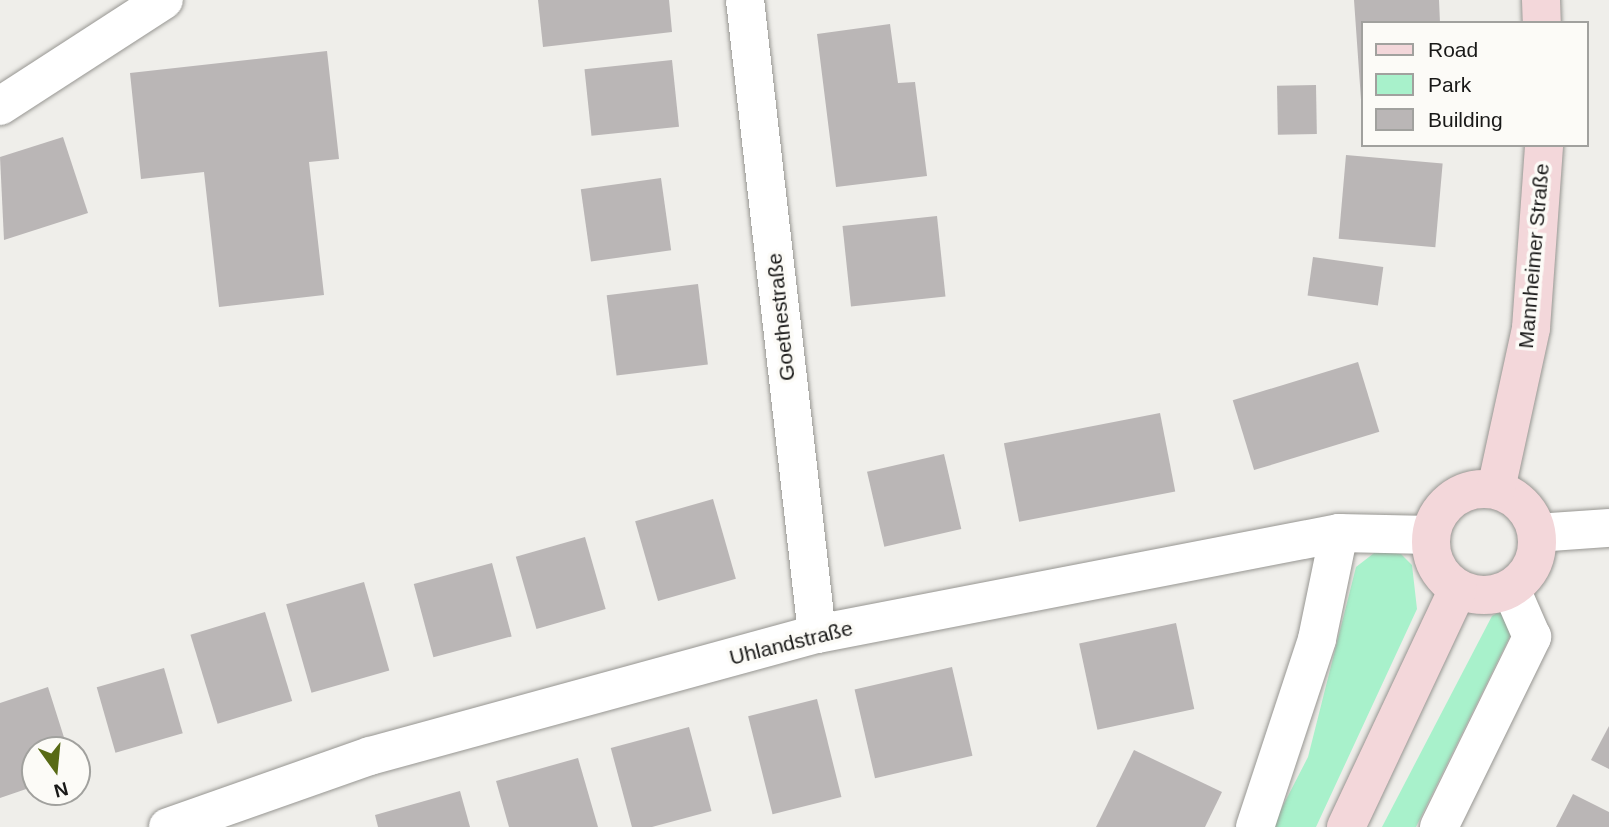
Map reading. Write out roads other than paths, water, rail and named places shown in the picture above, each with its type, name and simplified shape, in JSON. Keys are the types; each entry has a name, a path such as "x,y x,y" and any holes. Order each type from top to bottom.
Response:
{"main road":[{"path":"1541,0 1542,21"},
{"name":"Mannheimer Straße","path":"1496,489 1531,328 1544,147"},
{"path":"1496,489 1524,506 1537,533 1534,563 1511,589 1491,596 1458,589 1437,569 1431,535 1454,498 1496,489"},
{"path":"1346,827 1458,589"}],"street":[{"path":"0,106 164,0"},
{"name":"Goethestraße","path":"745,0 817,634"},
{"path":"1537,533 1609,528"},
{"path":"1255,827 1317,639 1339,533"},
{"name":"Uhlandstraße","path":"168,827 370,756 817,634 1339,533 1431,535"},
{"path":"1439,827 1532,637 1511,589"}]}
